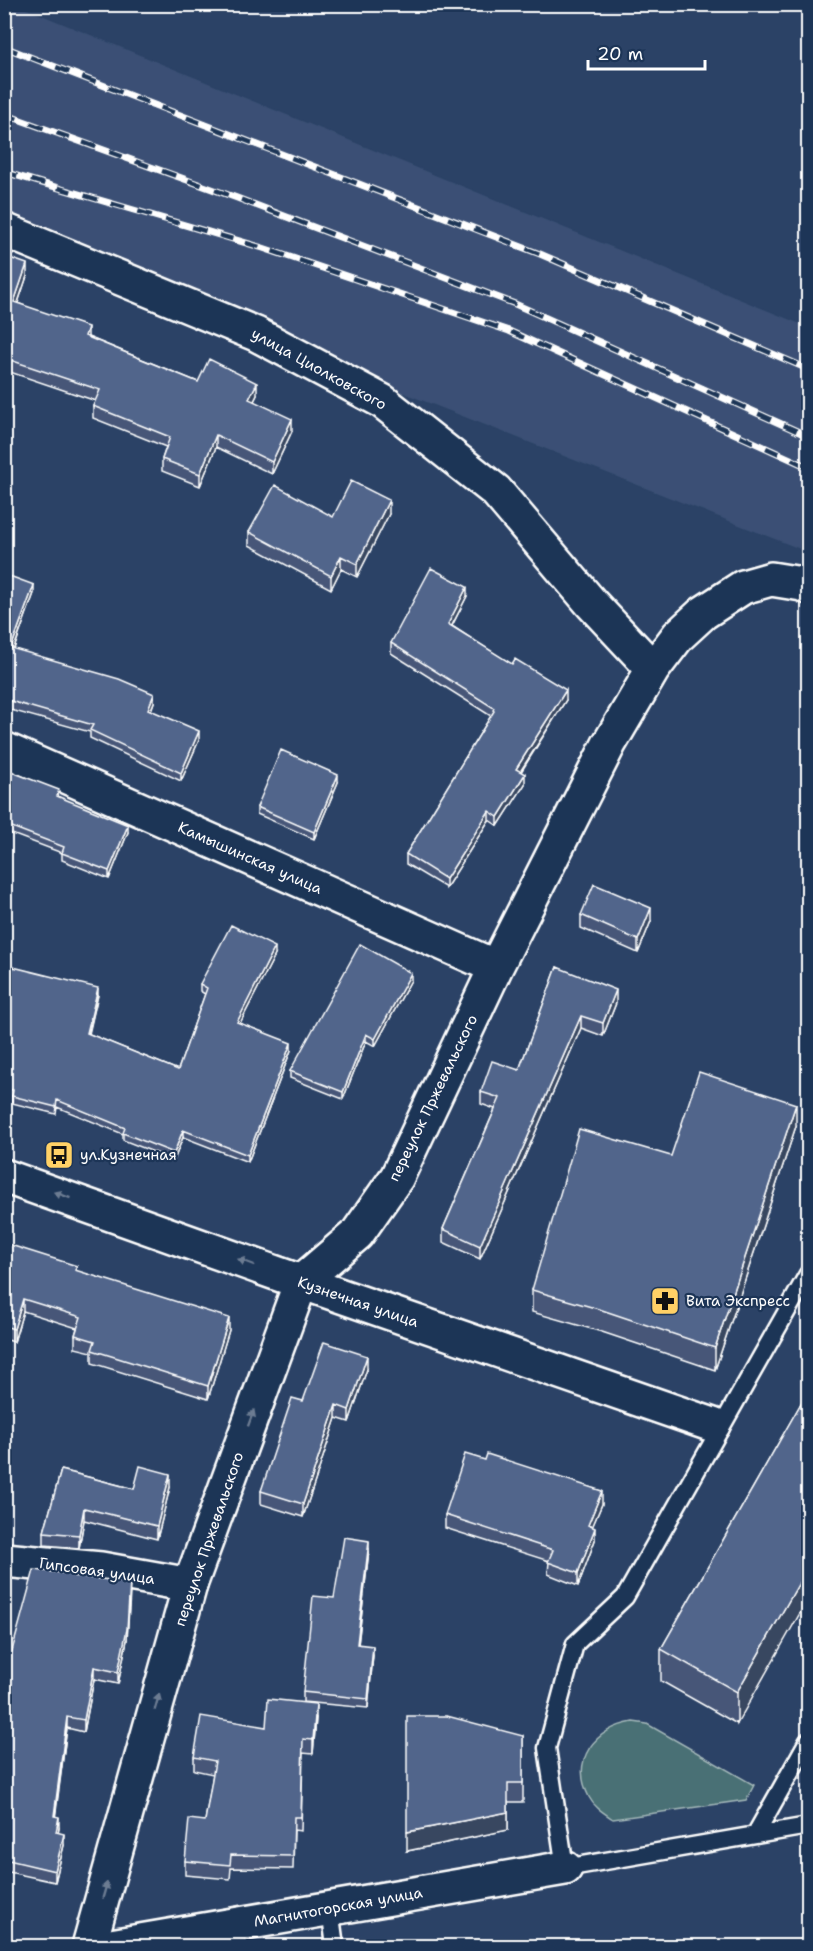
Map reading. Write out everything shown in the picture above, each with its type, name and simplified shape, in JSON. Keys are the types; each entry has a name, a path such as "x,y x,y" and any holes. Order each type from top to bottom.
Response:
{"street":[{"name":"улица Циолковского","path":"4,230 256,334 382,401 496,490 592,604 653,669"},
{"name":"переулок Пржевальского","path":"89,1947 190,1585 301,1282 357,1234 397,1177 496,967 609,744 653,669 686,628 743,587 771,579 808,587"},
{"name":"Камышинская улица","path":"4,749 496,967"},
{"name":"Кузнечная улица","path":"4,1176 38,1186 301,1282 717,1427"},
{"name":"Гипсовая улица","path":"4,1560 101,1569 190,1585"},
{"name":"Магнитогорская улица","path":"111,1947 565,1868"}],"lane":[{"path":"808,1274 717,1427 625,1598 583,1634 575,1644 547,1748 565,1868 808,1826"},
{"path":"755,1835 808,1741"},
{"path":"330,1909 335,1947"}],"shaded area":[{"path":"4,5 17,5 808,327 808,552 396,390 5,228"}],"green space":[{"path":"633,1722 647,1724 754,1785 746,1800 613,1819 596,1807 589,1797 584,1783 585,1759 597,1739 607,1731"}],"building":[{"path":"4,256 27,264 14,302 88,327 85,336 198,382 209,359 257,383 249,399 292,419 272,462 216,435 200,474 162,459 170,437 93,406 100,390 4,358"},
{"path":"351,481 389,500 357,564 341,556 331,576 249,532 275,485 333,517"},
{"path":"431,568 467,587 448,624 512,664 515,659 566,690 516,769 525,774 498,817 489,811 446,879 406,854 494,708 391,643"},
{"path":"4,574 34,585 11,648 119,679 154,694 148,709 199,731 181,773 90,730 93,725 7,700 8,697 4,696"},
{"path":"281,750 338,775 314,832 257,807"},
{"path":"4,769 59,790 57,796 128,825 109,871 62,853 64,847 4,824"},
{"path":"594,884 651,908 638,940 581,915"},
{"path":"231,925 275,947 237,1022 291,1043 248,1155 183,1130 174,1153 123,1133 125,1128 57,1100 56,1107 12,1096 13,1090 4,1088 4,993 7,994 13,967 98,988 87,1033 178,1070 207,988 200,984"},
{"path":"360,944 411,973 375,1039 366,1034 343,1092 290,1071"},
{"path":"557,967 616,990 603,1023 581,1016 480,1246 443,1229 500,1098 481,1092 492,1061 519,1070"},
{"path":"699,1072 796,1104 715,1348 602,1310 532,1290 579,1129 671,1156"},
{"path":"4,1243 77,1266 75,1270 229,1318 208,1386 92,1350 95,1341 75,1335 81,1317 23,1299 14,1329 4,1326"},
{"path":"324,1342 367,1356 349,1410 336,1405 303,1504 261,1491 292,1398 303,1401"},
{"path":"808,1391 808,1567 737,1692 661,1649"},
{"path":"465,1454 485,1460 487,1454 602,1491 588,1525 595,1528 578,1573 548,1562 553,1550 445,1515"},
{"path":"140,1466 170,1474 157,1526 84,1508 79,1535 44,1532 61,1470 134,1489"},
{"path":"344,1537 369,1541 357,1644 373,1646 368,1699 303,1692 313,1596 334,1598"},
{"path":"34,1570 130,1582 127,1629 118,1672 94,1667 84,1720 67,1717 54,1816 59,1817 56,1832 64,1834 55,1871 4,1859 4,1680"},
{"path":"268,1699 316,1704 313,1740 303,1739 301,1817 294,1817 293,1856 231,1855 230,1865 185,1861 189,1819 205,1821 215,1761 194,1757 201,1716 266,1727"},
{"path":"407,1716 447,1716 523,1736 523,1783 508,1783 508,1812 407,1832"}],"railway":[{"path":"4,47 540,254 808,369"},
{"path":"4,114 237,198 515,304 808,436"},
{"path":"4,172 263,248 509,331 808,467"}],"place":[{"name":"ул.Кузнечная","path":"59,1155"},
{"name":"Вита Экспресс","path":"665,1301"}]}
